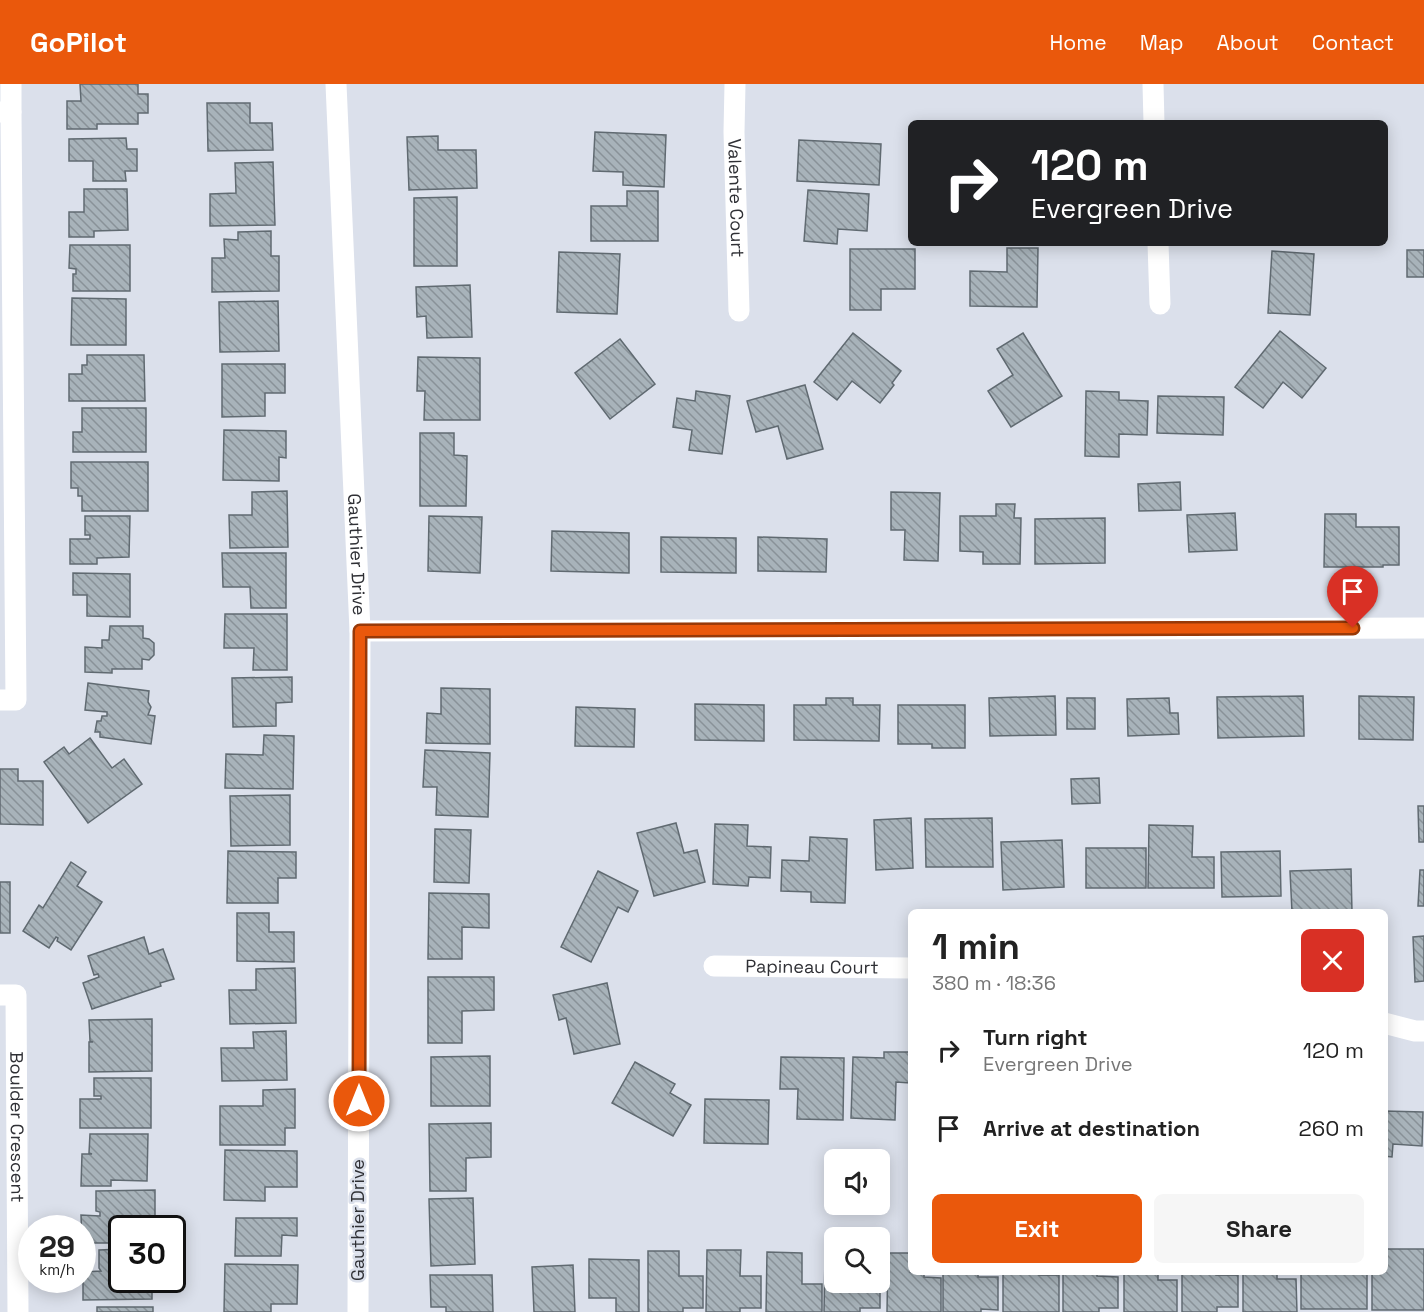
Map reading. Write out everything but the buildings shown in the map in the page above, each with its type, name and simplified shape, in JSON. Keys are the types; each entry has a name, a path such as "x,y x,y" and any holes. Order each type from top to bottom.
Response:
{"street":[{"path":"0,700 16,700 6,400 5,112 11,84"},
{"name":"Gauthier Drive","path":"336,84 360,631 358,1312"},
{"name":"Valente Court","path":"735,84 734,132 739,311"},
{"path":"1153,84 1154,120"},
{"path":"1158,246 1160,304"},
{"path":"360,631 1424,628"},
{"name":"Papineau Court","path":"714,966 908,968"},
{"name":"Boulder Crescent","path":"0,995 15,995 12,1298"},
{"path":"1388,1024 1424,1031"}],"route":[{"path":"359,1101 360,631 1353,628"}]}
